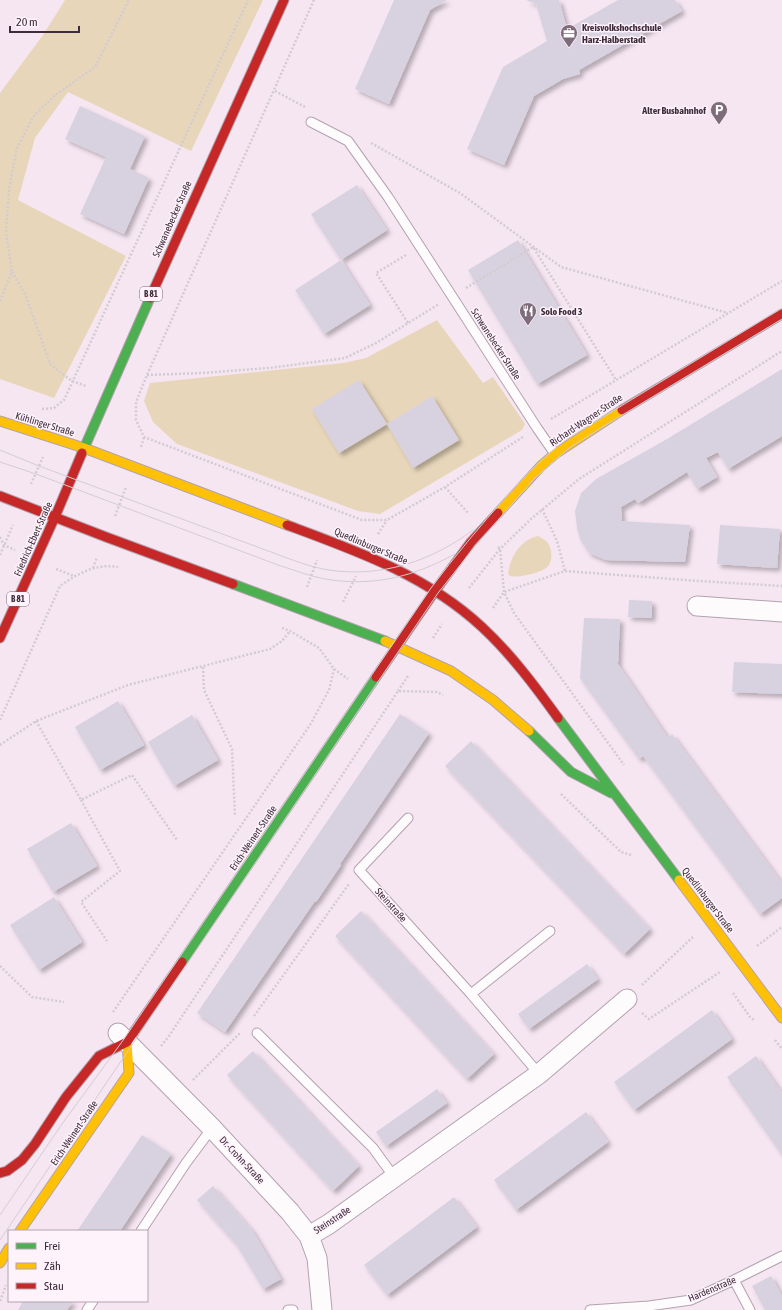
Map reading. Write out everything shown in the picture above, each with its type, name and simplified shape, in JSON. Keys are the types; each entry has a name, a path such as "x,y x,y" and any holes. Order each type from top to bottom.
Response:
{"main road":[{"name":"Schwanebecker Straße","path":"84,448 219,141 284,0"},
{"name":"Richard-Wagner-Straße","path":"397,646 471,542 541,466 568,444 619,411 782,314"},
{"name":"Kühlinger Straße","path":"0,422 84,448"},
{"name":"Quedlinburger Straße","path":"84,448 368,555 409,574 435,591 481,626 508,653 525,673 782,1018"},
{"name":"Friedrich-Ebert-Straße","path":"0,638 55,517 84,448"},
{"path":"0,496 55,517"},
{"name":"Quedlinburger Straße","path":"55,517 397,646 451,671 493,700 535,736 571,772 616,795"},
{"name":"Erich-Weinert-Straße","path":"0,1173 7,1171 22,1160 35,1144 66,1097 99,1056 397,646"},
{"name":"Erich-Weinert-Straße","path":"21,1230 129,1072 118,1030"},
{"path":"0,1263 8,1250"}],"street":[{"path":"697,606 782,612"},
{"name":"Steinstraße","path":"309,1236 329,1224 539,1074 627,999"},
{"name":"Dr.-Crohn-Straße","path":"118,1030 290,1212 309,1236 317,1258 322,1310"}],"lane":[{"name":"Schwanebecker Straße","path":"311,122 348,141 388,197 555,454"},
{"path":"359,870 408,818"},
{"name":"Steinstraße","path":"359,870 471,994 539,1074"},
{"path":"471,994 550,931"},
{"path":"257,1033 373,1148 394,1177"},
{"path":"141,1230 186,1163 212,1128"},
{"name":"Hardenstraße","path":"590,1310 649,1308 691,1300 782,1256"},
{"path":"734,1280 750,1310"},
{"path":"87,1310 93,1302"},
{"path":"288,1310 293,1310"}],"path":[{"path":"72,381 50,364 25,294 12,272 6,232 9,189 17,148 33,117 54,96 95,67 129,0"},
{"path":"0,555 60,420 54,408 64,400 248,0"},
{"path":"0,720 60,586 74,576 93,568 134,467 144,437 136,420 136,402 314,0"},
{"path":"275,91 309,110"},
{"path":"365,140 460,193 561,267 729,314"},
{"path":"408,323 376,273 420,246"},
{"path":"147,375 202,374 269,368 346,358 376,343 533,247"},
{"path":"533,247 616,380"},
{"path":"0,301 12,272"},
{"path":"144,437 362,520 387,520 445,487 537,428 782,281"},
{"path":"782,351 579,479 542,509 500,549 504,592 565,571 782,586"},
{"path":"542,509 557,541 565,571"},
{"path":"319,648 387,520"},
{"path":"0,537 4,545"},
{"path":"0,745 36,721 128,685 270,649 282,640 290,631 326,539"},
{"path":"203,667 204,690 232,750 236,816"},
{"path":"118,1030 310,725 329,690 334,669"},
{"path":"148,1063 169,1036 398,691 437,692 448,697"},
{"path":"36,721 120,871 81,902 107,941"},
{"path":"81,800 132,775 177,840"},
{"path":"560,793 621,852 636,856"},
{"path":"252,1018 359,870"},
{"path":"710,921 627,999 649,1019 718,973 782,927"},
{"path":"693,937 697,943"},
{"path":"0,966 32,997 64,1002"},
{"path":"714,967 718,973"},
{"path":"732,992 750,1017 755,1021"},
{"path":"179,1094 243,1030"},
{"path":"774,1039 782,1049"},
{"path":"0,1301 7,1284"}],"shaded area":[{"path":"65,0 263,0 191,151 68,92 35,138 18,200 126,256 54,398 0,379 0,93 43,35"},
{"path":"437,320 483,383 493,377 525,424 522,430 380,514 358,511 177,444 153,422 144,401 150,383 343,363 366,358"},
{"path":"538,536 545,540 550,546 551,556 549,565 542,570 531,574 510,576 508,574 509,568 517,550 526,541"}],"building":[{"path":"394,0 447,0 430,10 389,104 355,89"},
{"path":"526,0 559,0 567,29 618,0 675,0 682,11 579,70 580,74 563,79 534,96 504,165 467,149 503,67 547,41 536,4"},
{"path":"80,106 145,136 130,169 149,178 124,234 80,214 106,157 65,139"},
{"path":"357,185 387,230 341,260 311,214"},
{"name":"Solo Food 3","path":"518,240 587,355 537,384 468,270"},
{"path":"341,260 370,305 324,334 295,290"},
{"path":"782,369 782,436 728,469 718,452 706,458 717,477 697,489 687,472 638,503 635,499 621,507 622,521 690,525 685,562 606,560 589,553 580,539 577,528 575,511 581,493 596,479 667,439"},
{"path":"359,380 387,424 339,453 312,409"},
{"path":"432,396 459,440 413,468 387,424"},
{"path":"720,525 780,529 777,568 717,564"},
{"path":"629,600 652,601 652,618 628,617"},
{"path":"584,618 620,619 618,664 668,738 672,734 782,883 782,898 760,914 643,756 639,759 580,678"},
{"path":"734,662 782,664 782,694 732,692"},
{"path":"118,701 144,745 100,770 75,727"},
{"path":"400,714 429,733 316,902 315,901 225,1032 197,1013"},
{"path":"192,715 218,760 174,786 148,742"},
{"path":"471,741 650,929 624,954 445,766"},
{"path":"71,823 97,866 53,892 27,849"},
{"path":"54,897 82,942 39,970 10,925"},
{"path":"361,911 494,1054 467,1079 335,936"},
{"path":"587,964 598,979 529,1029 518,1014"},
{"path":"712,1010 732,1039 634,1110 614,1082"},
{"path":"253,1051 359,1166 333,1191 227,1075"},
{"path":"756,1056 782,1093 782,1155 727,1077"},
{"path":"437,1089 447,1103 386,1146 376,1132"},
{"path":"586,1112 608,1142 516,1210 494,1180"},
{"path":"142,1135 171,1154 121,1230 78,1230"},
{"path":"213,1186 252,1230 281,1279 263,1289 236,1244 197,1200"},
{"path":"454,1197 477,1227 387,1295 364,1265"},
{"path":"771,1276 782,1296 782,1310 765,1310 752,1286"},
{"path":"22,1302 72,1302 67,1310 18,1310"}],"tram line":[{"path":"0,1215 62,1124 124,1039 431,588 487,519 514,488 551,452 567,439 782,308"},
{"path":"0,1240 438,593 477,544 534,479 569,448 782,319"},
{"path":"0,450 39,466 292,560 329,570 348,572 368,571 405,565 441,550 473,530"},
{"path":"0,462 36,474 278,565 307,575 325,579 360,582 392,578 424,569 455,554"}],"traffic: fast":[{"path":"82,453 150,298"},
{"path":"233,584 385,641"},
{"path":"182,962 376,677"},
{"path":"558,718 679,880"},
{"path":"529,731 571,772 611,793"}],"traffic: slow":[{"path":"498,513 541,466 555,454 622,410"},
{"path":"0,421 84,448 287,525"},
{"path":"385,641 451,671 493,700 529,731"},
{"path":"679,880 782,1018"},
{"path":"21,1230 129,1073 127,1042"},
{"path":"0,1263 8,1250"}],"traffic: jam":[{"path":"150,298 284,0"},
{"path":"622,410 782,314"},
{"path":"0,638 55,517 82,453"},
{"path":"0,496 233,584"},
{"path":"376,677 435,591 471,542 498,513"},
{"path":"287,525 390,566 438,593 482,627 503,648 558,718"},
{"path":"0,1173 7,1171 22,1160 35,1144 66,1097 99,1056 127,1042 182,962"}],"place":[{"name":"Kreisvolkshochschule Harz-Halberstadt","path":"569,48"},
{"name":"Alter Busbahnhof","path":"719,125"},
{"name":"Solo Food 3","path":"528,326"}]}
